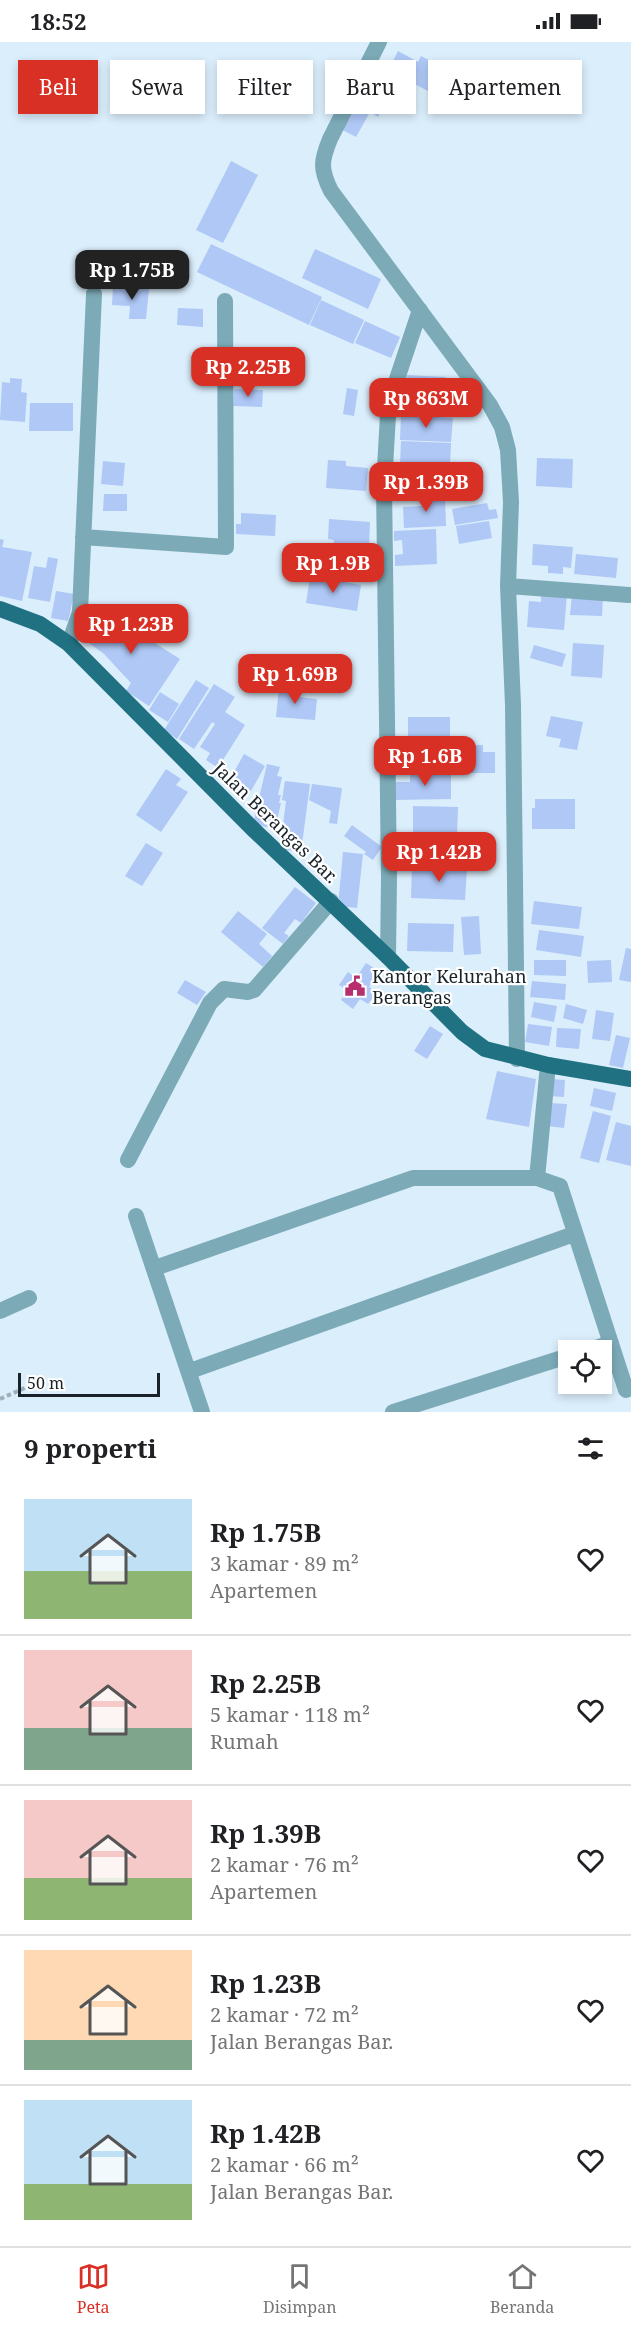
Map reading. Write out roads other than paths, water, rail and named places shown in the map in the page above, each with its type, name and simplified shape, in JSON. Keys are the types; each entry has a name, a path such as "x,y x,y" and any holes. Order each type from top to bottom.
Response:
{"main road":[{"name":"Jalan Berangas Bar.","path":"0,609 40,624 69,644 171,748 331,901 462,1032 484,1049 517,1059 631,1079"}],"street":[{"path":"380,42 330,139 325,152 322,174 331,191 475,383 502,427 508,450 511,502 508,586 513,705 517,1059"},
{"path":"69,644 80,612 94,294"},
{"path":"83,537 226,547 225,301"},
{"path":"388,957 384,484 388,415 394,388 420,310"},
{"path":"508,586 629,595"},
{"path":"128,1160 210,1003 224,989 248,992 254,990 331,901"},
{"path":"537,1178 548,1065"},
{"path":"155,1268 413,1178 537,1178 560,1186 610,1340"},
{"path":"136,1216 202,1412"},
{"path":"190,1371 574,1234"},
{"path":"0,1311 29,1298"},
{"path":"612,1346 626,1390"},
{"path":"393,1412 558,1359"}],"place":[{"name":"Kantor Kelurahan Berangas","path":"355,986"}]}
